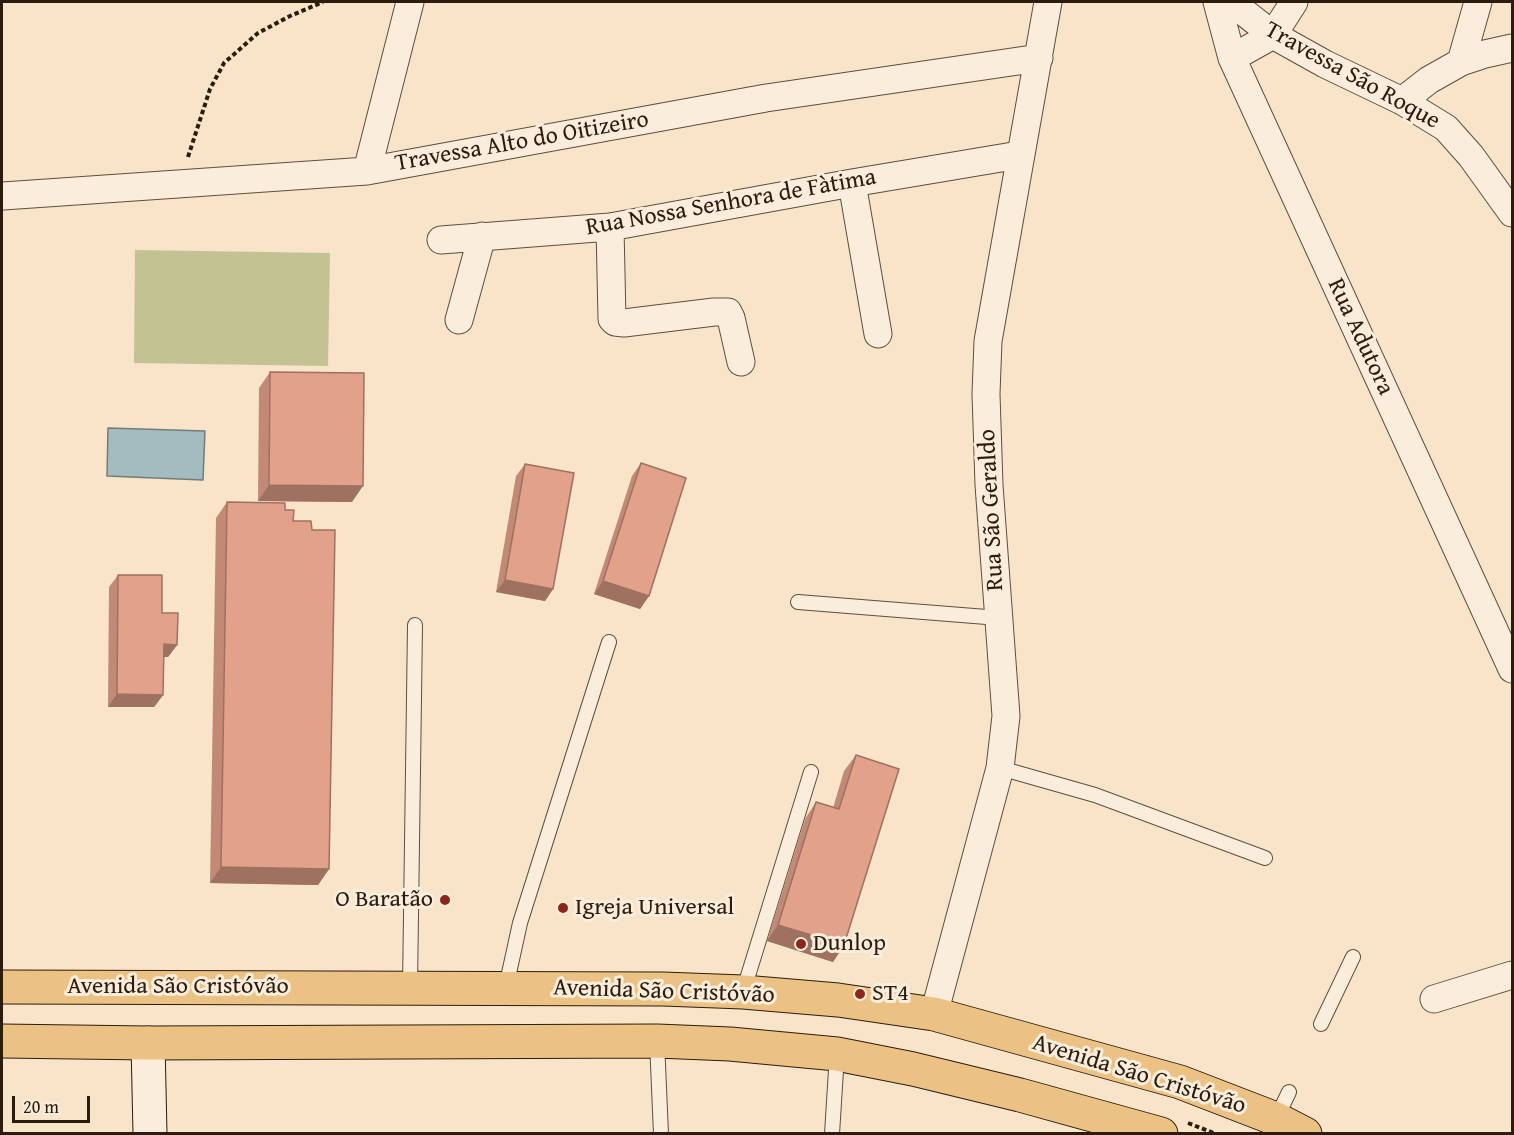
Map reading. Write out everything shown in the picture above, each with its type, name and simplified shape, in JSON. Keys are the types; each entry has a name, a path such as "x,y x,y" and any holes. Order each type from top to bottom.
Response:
{"main road":[{"name":"Avenida São Cristóvão","path":"2,987 663,989 742,992 838,1000 934,1014 1180,1082 1282,1105 1305,1134"},
{"name":"Avenida São Cristóvão","path":"2,1041 148,1043 657,1041 730,1044 837,1054 913,1069 1161,1134"}],"street":[{"path":"367,171 410,2"},
{"name":"Rua São Geraldo","path":"934,1014 1000,768 1006,716 989,485 986,394 988,341 1048,2"},
{"name":"Rua Adutora","path":"1217,2 1232,58 1512,669"},
{"name":"Travessa São Roque","path":"1231,2 1273,35 1325,64 1402,101 1446,128 1471,156 1512,213"},
{"path":"1232,58 1273,35 1294,2"},
{"path":"1461,62 1478,2"},
{"path":"1402,101 1429,80 1461,62 1512,48"},
{"name":"Travessa Alto do Oitizeiro","path":"3,196 367,171 766,98 1039,58"},
{"name":"Rua Nossa Senhora de Fàtima","path":"441,240 610,227 1020,155"},
{"path":"852,183 878,334"},
{"path":"610,227 612,319 615,322 624,323 728,312 741,362"},
{"path":"459,320 482,236"},
{"path":"1434,999 1512,975"},
{"path":"148,1043 150,1134"}],"lane":[{"path":"798,602 999,618"},
{"path":"410,987 415,625"},
{"path":"506,987 520,923 609,642"},
{"path":"1000,768 1095,795 1265,858"},
{"path":"742,992 811,772"},
{"path":"1321,1024 1353,957"},
{"path":"657,1041 661,1134"},
{"path":"832,1134 837,1054"}],"path":[{"path":"186,183 186,166 195,135 210,89 224,63 258,33 323,2"}],"shaded area":[{"path":"135,250 330,253 328,366 134,363"}],"water":[{"path":"108,428 205,431 203,480 107,476"}],"building":[{"path":"270,372 364,373 363,486 269,485"},
{"path":"641,463 686,478 649,596 603,581"},
{"path":"525,464 574,473 553,589 505,580"},
{"path":"227,502 285,503 285,510 294,510 293,521 311,521 312,530 335,530 329,869 221,867"},
{"path":"118,575 162,575 162,613 178,613 177,645 164,644 163,695 117,694"},
{"path":"856,755 899,769 844,945 778,925 816,802 839,809"}],"place":[{"name":"O Baratão","path":"445,900"},
{"name":"Igreja Universal","path":"563,908"},
{"name":"Dunlop","path":"801,944"},
{"name":"ST4","path":"860,994"}]}
